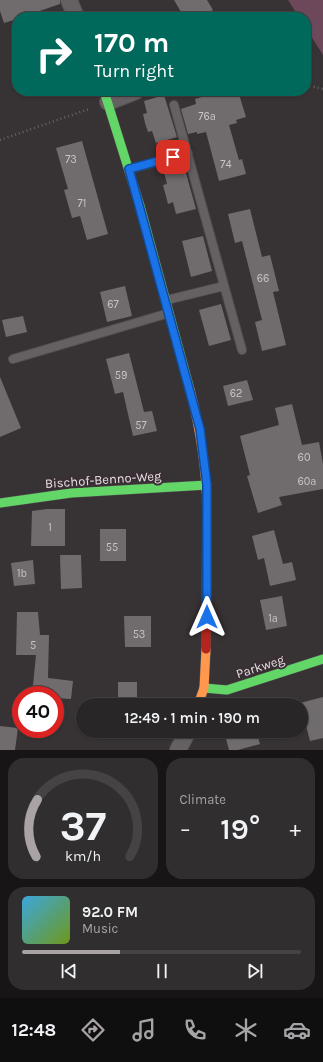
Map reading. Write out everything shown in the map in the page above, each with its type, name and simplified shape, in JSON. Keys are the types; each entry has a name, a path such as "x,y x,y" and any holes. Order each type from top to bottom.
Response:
{"street":[{"path":"69,0 74,12"},
{"path":"106,96 129,169 170,312 200,429 207,485 207,629 204,688 200,698"},
{"name":"Bischof-Benno-Weg","path":"0,503 71,493 207,485"},
{"name":"Parkweg","path":"204,688 227,690 323,659"},
{"path":"178,750 184,738"}],"lane":[{"path":"174,105 242,350"},
{"path":"129,169 188,153"},
{"path":"166,300 224,286"},
{"path":"13,359 170,312"}],"path":[{"path":"311,86 323,88"},
{"path":"0,140 106,96"}],"shaded area":[{"path":"288,0 323,0 323,55 311,36 311,12 296,12"}],"building":[{"path":"0,0 60,0 60,4 37,12 12,12 12,21 4,23 0,11"},
{"path":"174,0 207,0 213,10 210,12 181,12"},
{"path":"164,96 177,137 156,143 152,131 148,132 145,123 143,114 147,113 144,101"},
{"path":"206,96 240,96 246,117 236,120 237,123 229,125 239,160 242,159 246,174 219,181 206,132 188,134 181,109 196,104 195,99"},
{"path":"82,141 108,234 87,240 80,216 72,218 64,190 68,189 56,148"},
{"path":"184,166 196,209 176,214 173,202 168,204 163,185 167,184 164,172"},
{"path":"250,209 262,257 270,255 279,291 273,292 286,345 262,351 255,322 262,320 242,241 235,243 228,214"},
{"path":"203,236 212,271 191,277 182,241"},
{"path":"125,286 132,316 107,322 100,292"},
{"path":"221,304 231,340 209,346 199,310"},
{"path":"23,316 27,332 6,337 2,320"},
{"path":"129,353 144,412 152,411 157,431 133,436 123,392 115,394 106,359"},
{"path":"0,377 21,428 0,437"},
{"path":"247,380 253,400 228,406 223,386"},
{"path":"292,404 302,445 319,442 323,464 323,489 279,497 282,505 258,513 247,476 250,475 240,436 279,425 275,408"},
{"path":"65,509 65,546 31,546 32,511"},
{"path":"100,529 126,529 126,561 100,561"},
{"path":"274,530 283,564 292,562 296,580 270,586 264,558 258,560 252,536"},
{"path":"60,555 81,555 82,588 61,589"},
{"path":"33,560 35,584 14,586 11,563"},
{"path":"282,596 287,626 266,630 260,600"},
{"path":"17,612 38,612 40,635 49,635 48,678 73,681 71,699 64,699 64,686 33,686 36,655 16,655"},
{"path":"124,616 151,616 151,647 125,647"},
{"path":"118,682 137,682 137,698 118,698"},
{"path":"323,697 323,738 310,741 308,733 308,701"},
{"path":"0,726 12,727 12,738 17,738 15,750 0,750"},
{"path":"226,738 258,738 260,744 238,750 229,750"}],"traffic: fast":[{"path":"106,96 140,206 190,390"},
{"path":"0,503 71,493 207,485"},
{"path":"204,688 227,690 323,659"}],"traffic: slow":[{"path":"190,390 203,452 207,515"},
{"path":"200,698 204,688 206,649"}],"traffic: jam":[{"path":"206,649 207,515"}],"route":[{"path":"173,157 129,169 187,375 200,429 207,485 207,617"}]}
